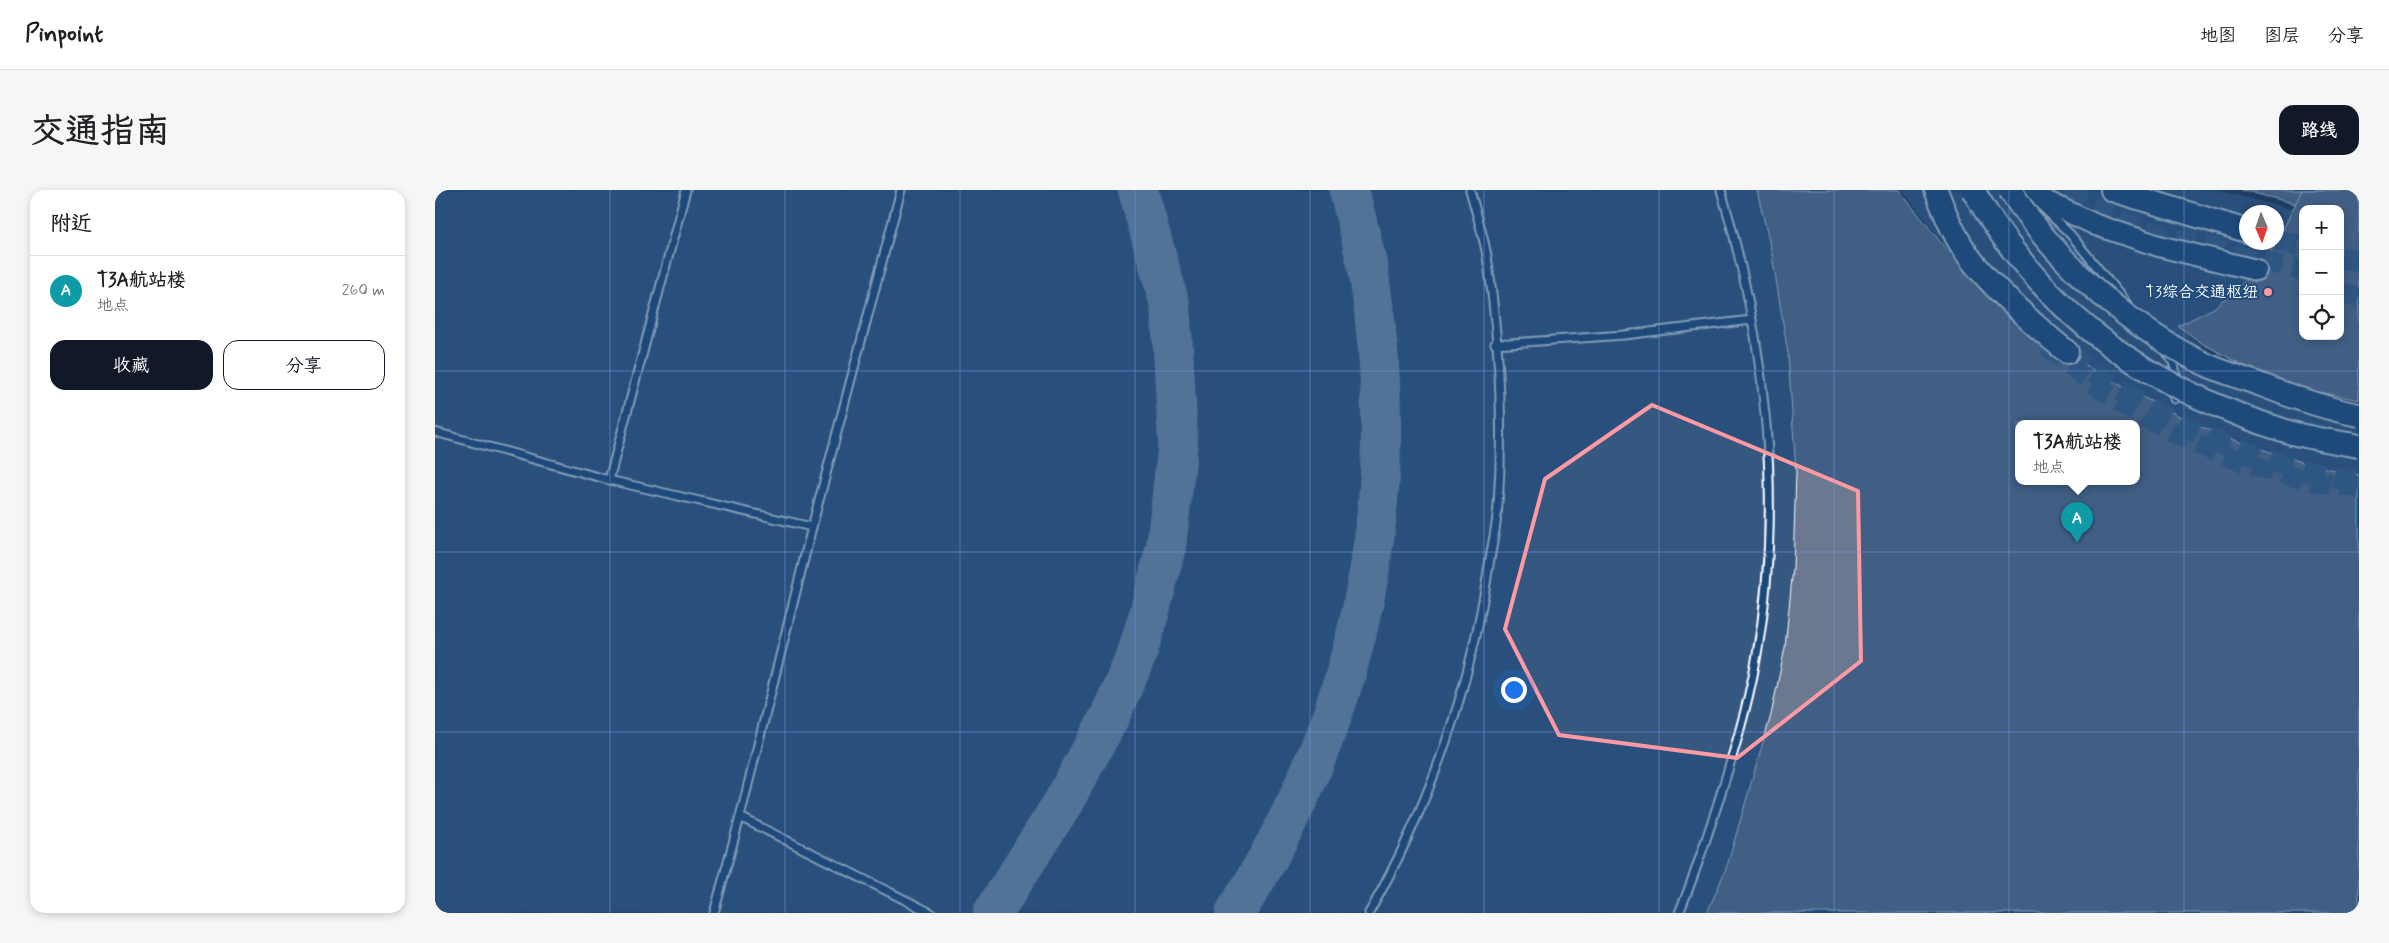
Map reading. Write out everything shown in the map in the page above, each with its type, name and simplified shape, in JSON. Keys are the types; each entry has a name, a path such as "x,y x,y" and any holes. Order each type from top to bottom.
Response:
{"highway":[{"path":"1936,190 1947,218 1972,260 2035,326 2067,352"},
{"path":"1973,190 1990,220 2023,265 2068,312 2122,355 2173,386 2233,412 2294,433 2359,446"},
{"path":"2112,190 2239,229"},
{"path":"2020,191 2038,229 2072,268 2134,321 2207,365 2331,409 2359,415"}],"main road":[{"path":"1930,190 1946,227 2005,306"},
{"path":"2020,191 2096,225 2159,246 2256,270"}],"lane":[{"path":"609,480 686,190"},
{"path":"714,913 740,817 812,527 901,190"},
{"path":"1369,913 1389,877 1432,778 1461,698 1485,594 1498,506 1501,402 1487,255 1470,190"},
{"path":"1679,913 1698,864 1741,730 1756,660 1766,564 1769,476 1766,416 1752,320 1733,232 1721,190"},
{"path":"2020,191 2070,234 2171,357 2178,377 2174,399"},
{"path":"1495,344 1624,335 1752,320"},
{"path":"435,432 609,480 812,527"},
{"path":"740,817 931,913"}],"highlighted area":[{"path":"1652,405 1858,491 1861,661 1737,758 1559,735 1505,629 1545,479"}],"shaded area":[{"path":"435,190 2359,190 2359,913 435,913"}],"building":[{"path":"1757,190 1899,190 1943,245 1970,272 2047,339 2101,375 2192,423 2236,441 2311,465 2359,475 2359,913 1707,913 1727,866 1771,715 1785,648 1793,568 1796,472 1788,354 1772,254"},
{"path":"2242,190 2359,190 2359,220 2344,216 2344,205 2300,205"},
{"name":"T3综合交通枢纽","path":"2302,190 2359,190 2359,400 2300,388 2252,370 2203,344 2178,326 2214,308 2254,273 2271,250 2284,250 2284,227"}],"taxiway":[{"path":"993,913 1064,801 1110,716 1137,654 1166,547 1178,442 1170,305 1138,190"},
{"path":"1235,913 1278,839 1314,763 1342,686 1362,607 1375,526 1381,444 1379,360 1369,275 1349,190"}],"tunnel":[{"path":"2067,190 2137,228 2299,270"},
{"path":"2284,242 2299,246"},
{"path":"2344,258 2359,262"},
{"path":"2344,294 2359,298"},
{"path":"2047,346 2080,374 2116,399 2153,422 2192,442 2273,472 2316,482 2359,488"},
{"path":"2067,352 2133,398 2204,436 2280,464 2359,482"}],"place":[{"name":"T3综合交通枢纽","path":"2268,292"},
{"name":"T3A航站楼","path":"2077,543"}]}
